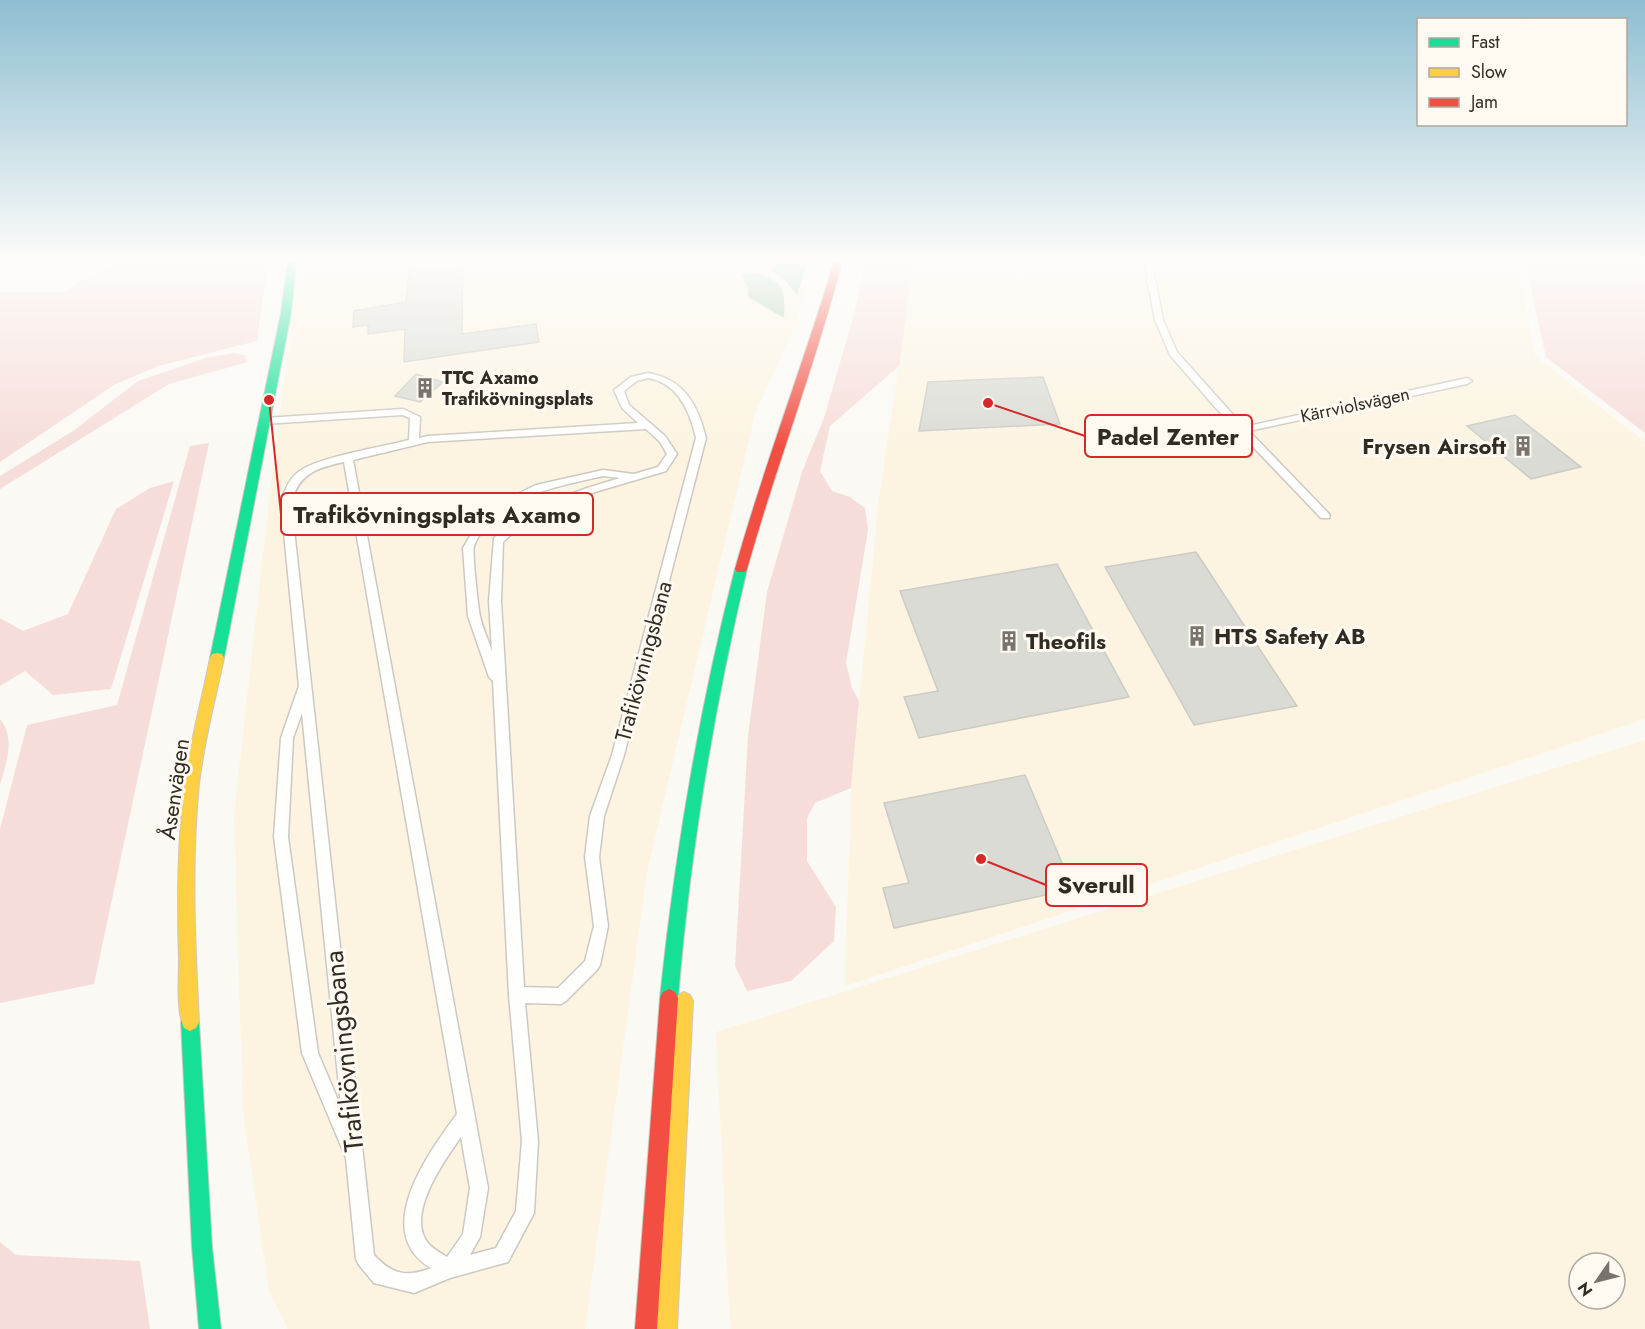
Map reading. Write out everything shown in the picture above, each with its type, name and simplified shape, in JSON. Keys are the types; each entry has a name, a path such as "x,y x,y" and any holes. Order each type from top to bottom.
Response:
{"main road":[{"name":"Åsenvägen","path":"210,1329 189,997 185,900 187,840 192,782 284,324"},
{"path":"646,1329 669,994 695,791 718,663 744,553 820,324"},
{"path":"702,836 729,664 754,554 830,324"},
{"path":"666,1329 686,983"}],"street":[{"path":"1161,324 1164,338 1185,369 1325,515"},
{"name":"Trafikövningsbana","path":"517,994 561,996 592,965 602,926 592,857 597,816 618,756 701,438 698,417 676,385 658,376 640,377 619,390 620,402 645,426 662,437 672,454 662,469 591,490 526,515 498,541 495,600 517,994 530,1141 525,1213 502,1256 450,1269 414,1284 381,1276 365,1259 286,502 289,486 301,473 323,464 414,442 645,426"},
{"name":"Kärrviolsvägen","path":"1242,430 1467,381"},
{"path":"265,421 403,412 415,417 414,442"},
{"path":"348,458 479,1188 471,1237 450,1269 420,1249 411,1221 422,1184 465,1117"},
{"name":"Trafikövningsbana","path":"500,693 474,616 468,548 486,519 507,503 540,487 603,473 637,477"},
{"name":"Trafikövningsbana","path":"305,684 287,738 281,837 310,1053 357,1167"}],"shaded area":[{"path":"0,324 259,324 257,341 158,366 114,385 0,462"},
{"path":"292,324 796,324 755,414 647,872 585,1329 288,1329 269,1291 243,1112 234,815 276,438"},
{"path":"851,324 905,324 899,366 830,426 820,471 832,491 850,497 865,508 868,530 846,663 852,688 859,701 851,788 815,803 807,818 807,861 836,907 834,941 791,981 747,991 735,966 748,736 767,592 802,472 824,418"},
{"path":"905,324 1529,324 1535,356 1645,442 1645,719 845,986 851,788 879,498"},
{"path":"1539,324 1645,324 1645,433 1546,357"},
{"path":"234,353 244,355 248,362 169,384 0,489 0,476 73,431 138,381 206,358"},
{"path":"209,443 94,984 0,1003 0,829 27,725 117,705 190,446"},
{"path":"174,481 111,689 53,695 25,671 0,686 0,618 23,631 68,614 116,509 150,488"},
{"path":"0,719 5,726 9,742 0,785"},
{"path":"1645,740 1645,1329 730,1329 716,1032"},
{"path":"0,1242 16,1255 140,1261 150,1329 0,1329"}],"building":[{"path":"353,324 462,324 462,334 536,324 539,342 404,362 405,329 368,334 368,325 353,327"},
{"name":"TTC Axamo Trafikövningsplats","path":"416,374 443,382 420,402 395,396"},
{"path":"1043,377 1060,424 919,431 928,382"},
{"name":"Frysen Airsoft","path":"1515,415 1581,467 1531,479 1467,426"},
{"name":"HTS Safety AB","path":"1196,552 1297,706 1194,725 1105,567"},
{"name":"Theofils","path":"1057,564 1129,697 919,738 904,697 938,691 900,591"},
{"path":"1025,775 1073,889 894,928 883,888 909,883 884,803"}],"traffic: fast":[{"path":"217,658 284,324"},
{"path":"669,998 687,836 705,728 741,569"},
{"path":"190,1022 202,1247 210,1329"}],"traffic: slow":[{"path":"190,1022 186,903 189,813 197,752 217,658"},
{"path":"666,1329 684,1001"}],"traffic: jam":[{"path":"741,569 764,492 821,324"},
{"path":"646,1329 669,998"}],"place":[{"name":"TTC Axamo Trafikövningsplats","path":"425,388"},
{"name":"Trafikövningsplats Axamo","path":"269,400"},
{"name":"Padel Zenter","path":"988,403"},
{"name":"Frysen Airsoft","path":"1523,446"},
{"name":"HTS Safety AB","path":"1197,636"},
{"name":"Theofils","path":"1009,641"},
{"name":"Sverull","path":"981,859"}]}
